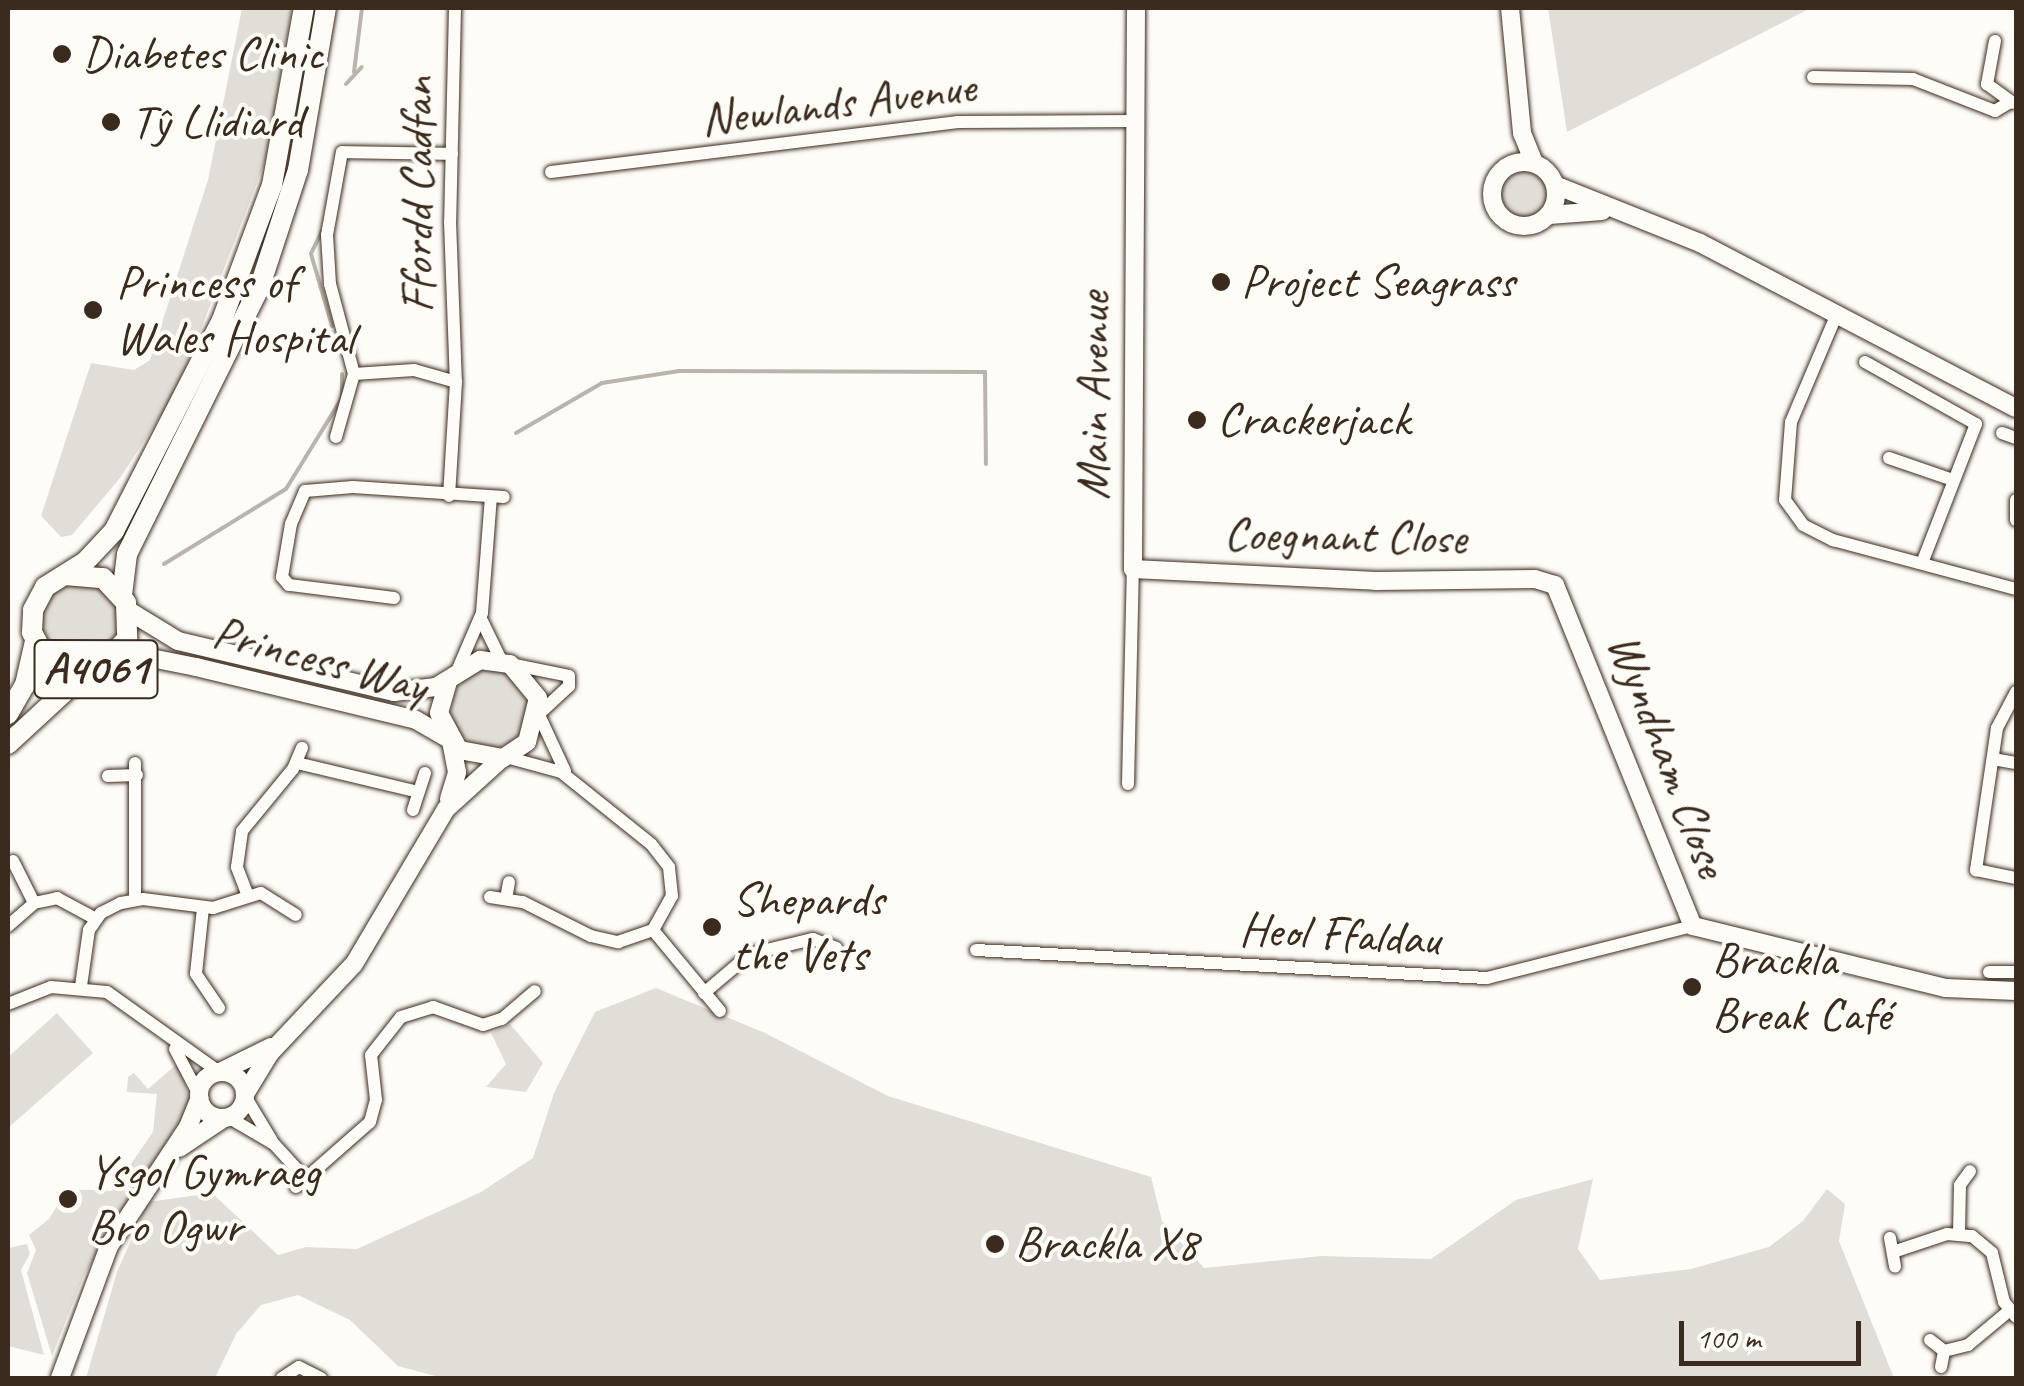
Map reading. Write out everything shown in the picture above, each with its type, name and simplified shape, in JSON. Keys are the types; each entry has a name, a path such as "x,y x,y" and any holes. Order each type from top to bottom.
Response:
{"main road":[{"name":"A4061","path":"8,714 25,685 35,641 38,598 114,531 233,295 280,153 304,8"},
{"name":"A4061","path":"8,744 87,671 110,662 127,640 125,603 132,543 260,286 298,170 326,8"},
{"name":"A4061","path":"66,575 91,574 125,603"},
{"name":"A4061","path":"35,641 56,664 87,671"}],"street":[{"name":"Ffordd Cadfan","path":"450,496 456,382 452,154 455,8"},
{"name":"Main Avenue","path":"1128,784 1136,8"},
{"path":"1510,8 1522,133 1534,163 1555,185 1608,211 1700,244 2016,408"},
{"path":"1995,40 1987,84 2013,103"},
{"path":"1812,77 1913,79 1994,111 2013,103"},
{"name":"Newlands Avenue","path":"551,172 958,122 1134,121"},
{"path":"1522,133 1508,166 1492,187 1500,216 1530,226 1549,215 1608,211"},
{"path":"336,437 354,374 330,284 327,235 342,152 452,154"},
{"path":"1508,166 1534,163"},
{"path":"1549,215 1555,185"},
{"path":"1836,316 1791,422 1786,500 1803,525 1833,540 2016,589"},
{"path":"1864,362 1976,424 1922,563"},
{"path":"354,374 414,370 456,382"},
{"path":"2002,433 2016,438"},
{"path":"1889,458 1953,480"},
{"path":"394,598 289,585 282,577 291,524 306,491 353,487 497,497 482,613 484,635 506,663 532,684 553,754 573,780 665,858 672,896 653,930 608,941 506,899 490,897"},
{"path":"2016,500 2016,520"},
{"name":"Coegnant Close","path":"1133,569 1376,581 1535,579 1555,585"},
{"name":"Wyndham Close","path":"1555,585 1693,926 1946,988 2016,990"},
{"name":"Princess Way","path":"125,603 178,641 394,692 452,678 480,660 506,663"},
{"path":"452,678 482,613"},
{"name":"Princess Way","path":"110,662 146,657 416,720 472,756 504,757"},
{"path":"506,663 570,676 569,686 539,714"},
{"name":"Princess Way","path":"170,1154 226,1117 280,1042 354,964 446,809 457,772 439,713 452,678"},
{"path":"2016,692 2000,715 1976,870 2016,878"},
{"name":"Princess Way","path":"446,809 504,757 528,742 539,714"},
{"path":"248,896 237,867 242,831 297,763 302,748"},
{"path":"504,757 543,764 573,780"},
{"path":"1993,760 2016,763"},
{"path":"297,763 418,792"},
{"path":"108,776 136,769 130,854 135,899"},
{"path":"413,810 425,773"},
{"path":"226,823 242,831"},
{"path":"15,860 34,903"},
{"path":"506,899 508,882"},
{"path":"96,919 135,899 203,908 266,894 291,910 299,892"},
{"path":"8,926 34,903 63,898 96,919"},
{"path":"203,908 196,974 215,1003 224,987"},
{"path":"81,986 96,919"},
{"name":"Heol Ffaldau","path":"976,950 1488,978 1693,926"},
{"path":"653,930 720,1011"},
{"path":"704,993 750,954 813,939 836,948"},
{"path":"1989,972 2016,972"},
{"path":"8,1004 37,990 81,986 121,998 171,1042 220,1072 234,1076 301,1183 370,1122 376,1100 371,1055 401,1017 433,1007 483,1025 525,992"},
{"path":"171,1042 211,1114 226,1117 274,1144"},
{"name":"Princess Way","path":"60,1378 110,1246 170,1154 207,1078 280,1042"},
{"path":"1959,1233 1960,1186 1970,1171"},
{"path":"1896,1267 1891,1245 1959,1233 1992,1253 2013,1314 1968,1345 1944,1351"},
{"path":"1930,1340 1944,1351"},
{"path":"1941,1367 1944,1351"},
{"path":"282,1378 299,1368 322,1378"}],"shaded area":[{"path":"242,8 292,8 266,159 178,389 120,478 72,535 61,537 41,516 91,363 134,370 150,360 208,180"},
{"path":"1548,8 1811,8 1567,132"},
{"path":"1524,167 1542,174 1549,192 1542,210 1524,217 1506,210 1499,192 1506,174"},
{"path":"80,582 95,585 108,594 117,607 117,637 108,650 95,659 80,662 65,659 52,650 43,637 40,622 43,607 52,594 65,585"},
{"path":"482,670 498,670 523,687 529,709 523,731 512,742 498,748 482,748 457,731 451,717 451,701 468,676"},
{"path":"656,988 765,1033 888,1096 1151,1177 1162,1221 1204,1268 1322,1256 1431,1259 1516,1200 1593,1179 1578,1249 1600,1280 1691,1269 1769,1247 1803,1221 1827,1189 1845,1204 1839,1241 1894,1378 443,1378 398,1366 350,1320 298,1295 261,1305 236,1334 215,1378 86,1378 117,1272 148,1202 212,1193 278,1255 306,1247 357,1249 481,1192 533,1158 554,1093 595,1012"},
{"path":"57,1013 93,1053 8,1128 8,1057"},
{"path":"510,1024 543,1063 526,1092 486,1087 506,1064 491,1033"},
{"path":"178,1063 191,1103 84,1275 52,1356 27,1273 36,1250 29,1235 49,1219 67,1189 112,1191 153,1132 157,1094 127,1092 128,1077 134,1073 148,1089"},
{"path":"27,1244 30,1254 21,1270 44,1355 8,1346 8,1248"}],"waterway":[{"path":"354,72 362,8"},
{"path":"346,84 362,67"},
{"path":"322,231 311,254 332,326"},
{"path":"516,433 602,383 679,371 985,372 986,464"},
{"path":"164,564 286,489 342,398 342,374"}],"place":[{"name":"Diabetes Clinic","path":"62,54"},
{"name":"Tŷ Llidiard","path":"111,122"},
{"name":"Project Seagrass","path":"1221,282"},
{"name":"Princess of Wales Hospital","path":"93,310"},
{"name":"Crackerjack","path":"1197,420"},
{"name":"Shepards the Vets","path":"712,927"},
{"name":"Brackla Break Café","path":"1692,987"},
{"name":"Ysgol Gymraeg Bro Ogwr","path":"68,1199"},
{"name":"Brackla X8","path":"995,1244"}]}
